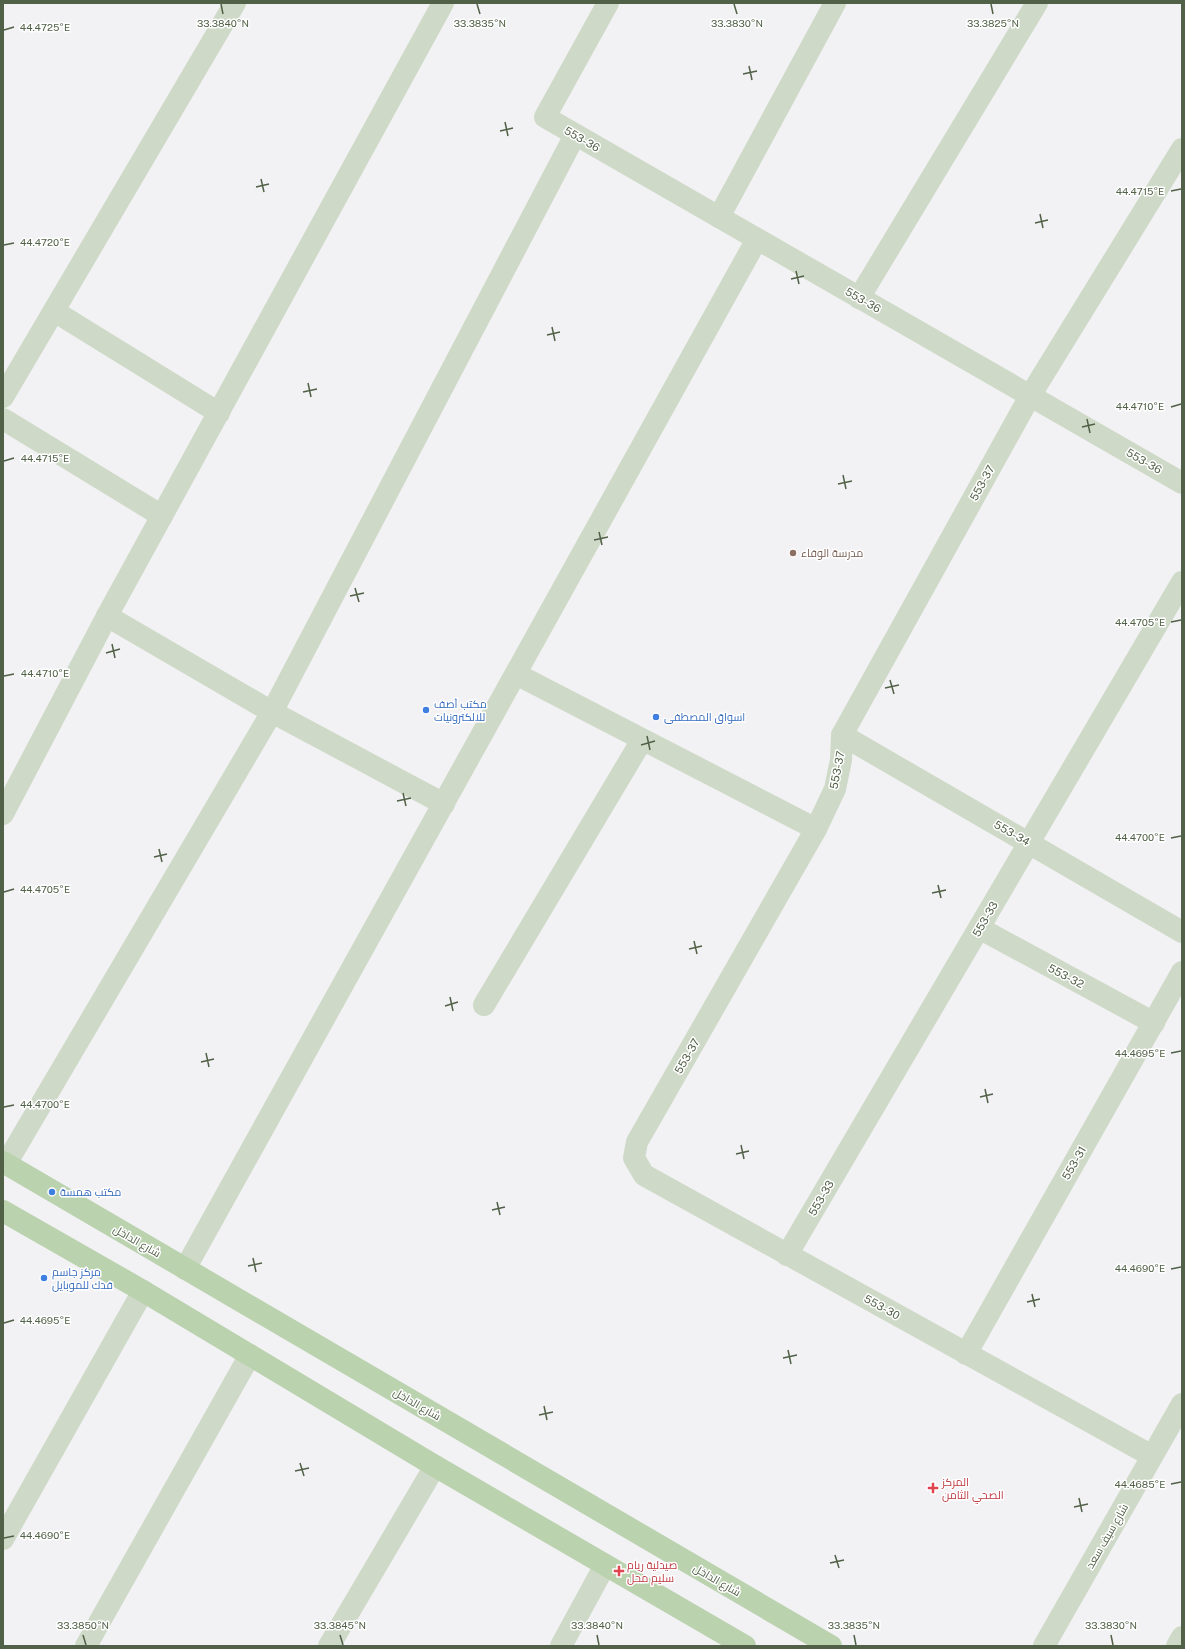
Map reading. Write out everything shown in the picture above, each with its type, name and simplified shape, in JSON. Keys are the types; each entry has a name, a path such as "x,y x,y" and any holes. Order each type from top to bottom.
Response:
{"main road":[{"name":"شارع الداخل","path":"5,1163 831,1646"},
{"path":"3,1211 143,1291 435,1466 745,1646"}],"street":[{"path":"3,397 235,3"},
{"path":"3,814 218,413 444,3"},
{"name":"553-36","path":"608,3 545,117 1182,483"},
{"path":"719,217 835,3"},
{"path":"859,298 1037,3"},
{"path":"5,1163 272,712 575,134"},
{"name":"553-37","path":"637,1142 816,829 835,789 841,760 842,735 1030,396 1182,149"},
{"path":"185,1268 757,239"},
{"path":"54,311 218,413"},
{"path":"3,419 162,516"},
{"name":"553-33","path":"787,1255 1182,582"},
{"path":"108,616 272,712 444,804"},
{"path":"516,674 816,829"},
{"name":"553-34","path":"842,735 1182,932"},
{"path":"484,1005 642,740"},
{"name":"553-32","path":"979,928 1154,1023"},
{"name":"553-31","path":"966,1354 1182,972"},
{"name":"553-30","path":"637,1142 634,1158 644,1176 1152,1456"},
{"path":"3,1539 143,1291"},
{"path":"86,1646 250,1355"},
{"name":"شارع سيف سعد","path":"1044,1646 1182,1404"},
{"path":"329,1646 435,1466"},
{"path":"561,1646 605,1565"},
{"path":"1177,1646 1182,1637"}],"place":[{"name":"مدرسة الوفاء","path":"793,553"},
{"name":"مكتب آصف للالكترونيات","path":"426,710"},
{"name":"اسواق المصطفى","path":"656,717"},
{"name":"مكتب همسة","path":"52,1192"},
{"name":"مركز جاسم فدك للموبايل","path":"44,1278"},
{"name":"المركز الصحي الثامن","path":"933,1488"},
{"name":"صيدلية ريام سليم محل","path":"619,1571"}]}
